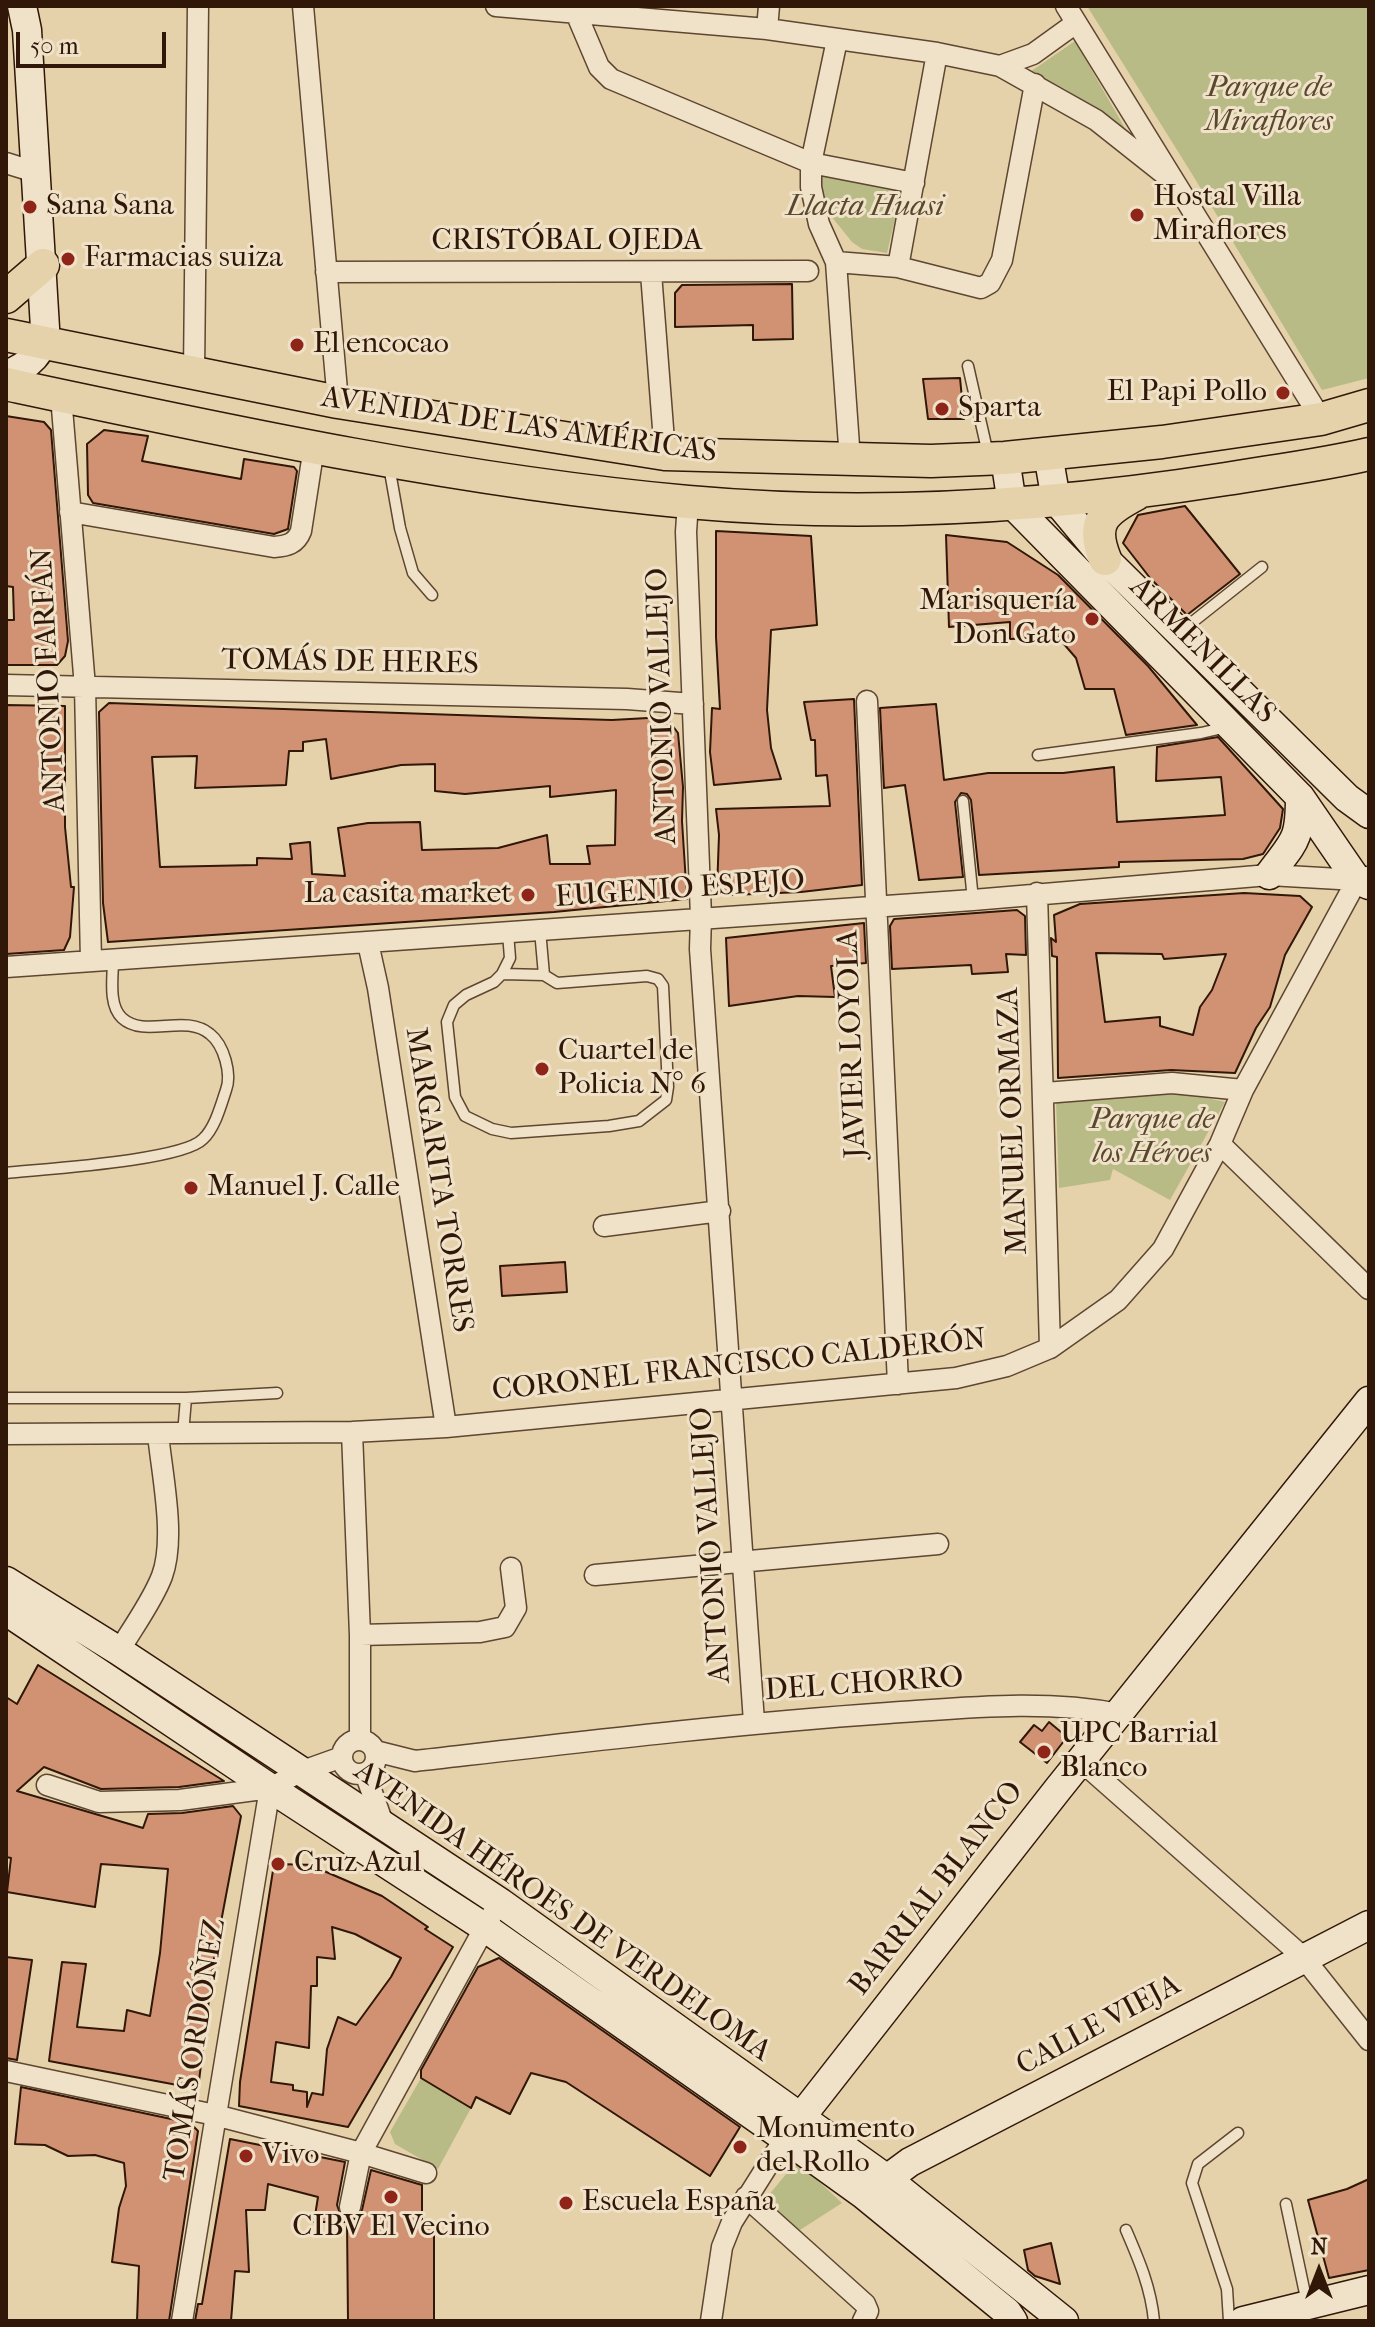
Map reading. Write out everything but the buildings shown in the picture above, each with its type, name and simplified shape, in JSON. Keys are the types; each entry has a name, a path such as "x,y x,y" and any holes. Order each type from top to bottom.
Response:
{"main road":[{"path":"6,375 36,358 44,345 43,265 35,172 16,32 22,6"},
{"path":"6,297 43,265"},
{"name":"AVENIDA DE LAS AMÉRICAS","path":"6,335 338,402 665,454 931,461 997,458 1162,442 1321,419 1369,405"},
{"name":"AVENIDA DE LAS AMÉRICAS","path":"6,384 314,447 509,480 688,502 799,509 1012,504 1139,493 1368,456"},
{"name":"ARMENILLAS","path":"1048,454 1056,500 1105,559 1347,798 1369,814"},
{"path":"997,458 1012,504"},
{"path":"1105,559 1097,540 1101,522 1114,506 1139,493"},
{"name":"ARMENILLAS","path":"1012,504 1300,797 1365,880"},
{"path":"1269,875 1296,841 1300,797"},
{"name":"BARRIAL BLANCO","path":"793,2129 1081,1761 1369,1401"},
{"name":"AVENIDA HÉROES DE VERDELOMA","path":"6,1581 119,1651 501,1903 793,2129"},
{"name":"AVENIDA HÉROES DE VERDELOMA","path":"6,1611 270,1788 793,2129 1064,2321"},
{"name":"CALLE VIEJA","path":"876,2187 910,2162 1369,1925"},
{"name":"AVENIDA HÉROES DE VERDELOMA","path":"876,2187 1013,2321"},
{"path":"1243,2321 1369,2290"}],"street":[{"path":"194,372 198,6"},
{"path":"303,6 338,402"},
{"path":"496,6 767,29 937,53 1000,66 1096,120 1173,181"},
{"path":"767,29 769,6"},
{"path":"576,13 599,67 611,79 811,163 914,183"},
{"path":"1000,66 1033,54 1071,14 1321,419"},
{"path":"837,40 811,163 815,209 836,262 850,460"},
{"path":"898,267 937,53"},
{"path":"836,262 898,267 981,288 990,283 1002,260 1035,84"},
{"path":"6,163 35,172"},
{"name":"CRISTÓBAL OJEDA","path":"326,272 808,271"},
{"path":"651,273 665,454"},
{"name":"ANTONIO FARFÁN","path":"61,396 85,687 91,961"},
{"path":"70,512 274,547 285,546 298,539 301,531 314,447"},
{"name":"ANTONIO VALLEJO","path":"688,502 686,532 700,949 754,1722"},
{"name":"TOMÁS DE HERES","path":"6,685 627,699 693,704"},
{"name":"JAVIER LOYOLA","path":"867,701 898,1384"},
{"name":"EUGENIO ESPEJO","path":"6,967 973,900 1269,875 1365,880"},
{"name":"CORONEL FRANCISCO CALDERÓN","path":"6,1434 352,1432 446,1427 956,1378 1007,1366 1050,1348 1118,1300 1163,1249 1220,1144 1243,1090 1365,880"},
{"name":"MANUEL ORMAZA","path":"1037,893 1050,1348"},
{"name":"MARGARITA TORRES","path":"368,943 378,988 446,1427"},
{"path":"1045,1093 1172,1083 1243,1090"},
{"path":"1220,1144 1369,1289"},
{"path":"604,1226 720,1211"},
{"path":"352,1432 368,1746 376,1762 365,1773"},
{"path":"119,1651 161,1578 167,1557 158,1434"},
{"path":"595,1575 938,1544"},
{"path":"360,1635 480,1632 505,1627 516,1608 511,1568"},
{"name":"DEL CHORRO","path":"368,1746 415,1761 754,1722 1010,1706 1091,1708 1119,1714"},
{"path":"47,1785 99,1802 180,1800 270,1788 300,1772 342,1757 349,1743 368,1746"},
{"path":"342,1757 350,1771 365,1773"},
{"path":"1081,1761 1303,1957 1369,2040"},
{"path":"365,1773 384,1826"},
{"name":"TOMÁS ORDÓÑEZ","path":"182,2321 270,1788"},
{"path":"350,2207 361,2153 484,1927 501,1903"},
{"path":"6,2071 215,2115 426,2173"},
{"path":"711,2321 722,2247 746,2197 793,2129"},
{"path":"746,2197 865,2304 868,2311 863,2321"}],"lane":[{"path":"968,366 997,458"},
{"path":"388,460 400,528 413,573 432,595"},
{"path":"1179,633 1262,567"},
{"path":"1038,755 1201,733 1229,726"},
{"path":"963,801 973,900"},
{"path":"540,930 544,975"},
{"path":"502,974 544,975 557,983 647,976 658,979 663,986 666,1100 639,1121 609,1126 511,1133 492,1129 465,1116 455,1097 447,1022 454,1005 502,974 510,958 508,933"},
{"path":"6,1173 139,1159 188,1148 204,1139 217,1114 229,1082 224,1054 211,1034 188,1024 133,1025 121,1017 114,999 113,959"},
{"path":"6,1398 186,1398 277,1393"},
{"path":"183,1434 186,1398"},
{"path":"1229,2321 1227,2289 1192,2183 1198,2164 1238,2133"},
{"path":"1286,2204 1307,2305"},
{"path":"1126,2230 1145,2277 1154,2321"}],"green space":[{"name":"Parque de Miraflores","path":"1087,6 1369,6 1369,378 1322,390"},
{"path":"1075,41 1126,130 1065,89 1030,72"},
{"name":"Llacta Huasi","path":"821,165 903,185 887,253 862,249 852,242 827,211 820,198"},
{"name":"Parque de los Héroes","path":"1176,1091 1225,1102 1170,1200 1113,1169 1110,1180 1059,1188 1056,1102"},
{"path":"421,2078 471,2108 438,2169 395,2144 390,2132"},
{"path":"797,2161 842,2203 800,2230 762,2203"}],"place":[{"name":"Sana Sana","path":"30,207"},
{"name":"Hostal Villa Miraflores","path":"1137,215"},
{"name":"Farmacias suiza","path":"68,259"},
{"name":"El encocao","path":"297,345"},
{"name":"El Papi Pollo","path":"1283,393"},
{"name":"Sparta","path":"942,409"},
{"name":"Marisquería Don Gato","path":"1092,619"},
{"name":"La casita market","path":"528,895"},
{"name":"Cuartel de Policia N° 6","path":"542,1069"},
{"name":"Manuel J. Calle","path":"191,1188"},
{"name":"UPC Barrial Blanco","path":"1044,1752"},
{"name":"Cruz Azul","path":"278,1864"},
{"name":"Monumento del Rollo","path":"740,2147"},
{"name":"Vivo","path":"246,2156"},
{"name":"CIBV El Vecino","path":"391,2197"},
{"name":"Escuela España","path":"566,2203"}]}
